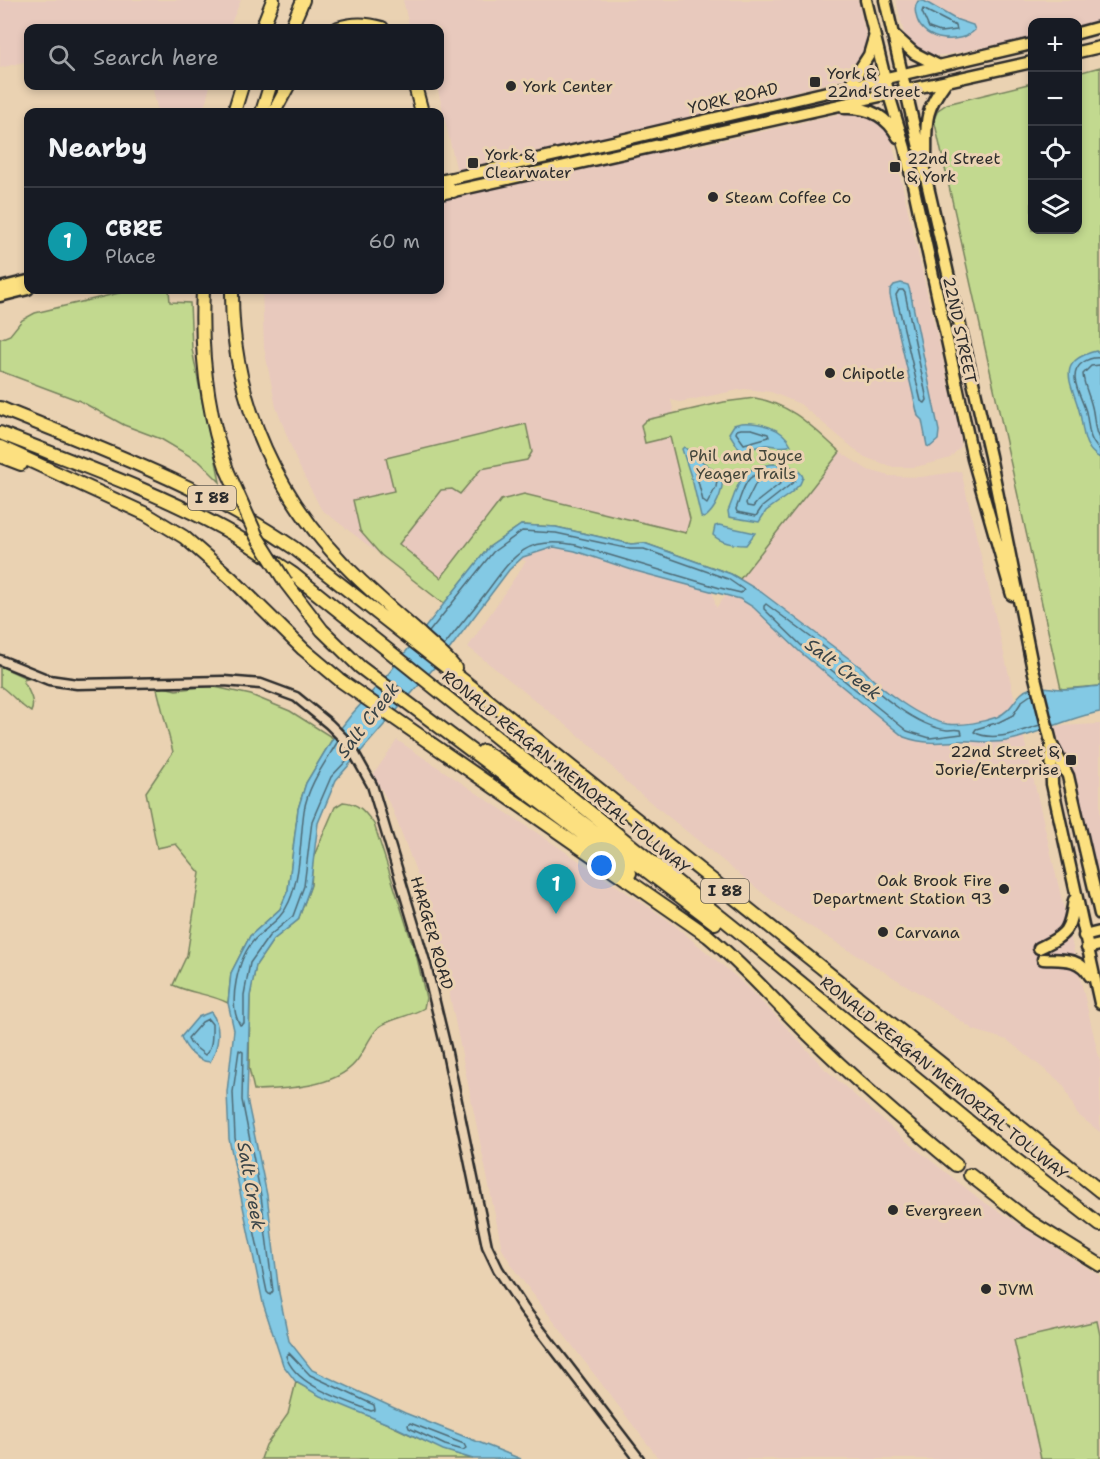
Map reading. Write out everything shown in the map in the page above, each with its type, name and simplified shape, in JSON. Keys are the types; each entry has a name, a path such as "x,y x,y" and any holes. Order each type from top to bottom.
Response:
{"highway":[{"path":"264,24 273,0"},
{"path":"293,24 303,0"},
{"path":"235,108 241,90"},
{"path":"263,108 269,90"},
{"path":"276,108 286,90"},
{"path":"417,90 421,108"},
{"path":"444,184 453,191"},
{"path":"203,294 202,338 207,388 227,470 249,523 286,583 313,619 341,651 378,682 581,833 708,936"},
{"path":"232,294 236,347 245,393 258,434 276,474 296,507 322,542 403,627 445,656 464,681"},
{"name":"RONALD REAGAN MEMORIAL TOLLWAY","path":"0,408 165,476 230,508 294,548 403,627 451,671 1100,1191"},
{"name":"RONALD REAGAN MEMORIAL TOLLWAY","path":"0,433 128,484 224,529 293,574 743,935 1002,1149 1100,1225"},
{"name":"I 88","path":"0,447 157,520 194,544 303,650 361,695 708,936 735,959 808,1035 883,1106 956,1165"},
{"path":"0,456 115,500"},
{"path":"411,707 518,773 717,924 743,935"},
{"path":"970,1175 1029,1221 1100,1264"}],"main road":[{"name":"22ND STREET","path":"866,0 904,148 973,459 1032,664"},
{"name":"22ND STREET","path":"885,0 990,456 1032,664 1051,742 1052,784 1100,1003"},
{"path":"1082,32 1100,27"},
{"path":"892,34 914,53 939,66"},
{"path":"849,86 869,55 874,37"},
{"name":"YORK ROAD","path":"444,180 1028,45"},
{"path":"1082,51 1100,47"},
{"name":"YORK ROAD","path":"444,193 740,129 1028,63"},
{"path":"926,176 927,117 932,101 945,83"},
{"path":"827,108 858,107 878,114 894,129 904,148"},
{"path":"0,288 24,282"},
{"path":"0,296 24,290"},
{"name":"22ND STREET","path":"1051,742 1068,776 1100,914"},
{"path":"1040,948 1058,939 1070,926 1075,894"},
{"path":"1084,936 1100,932"},
{"path":"1087,948 1100,945"},
{"path":"1043,959 1070,960 1084,966 1096,984"}],"street":[{"name":"HARGER ROAD","path":"0,660 49,680 76,684 225,681 261,684 296,697 349,744 365,770 381,810 427,968 487,1246 498,1269 524,1309 639,1459"}],"shaded area":[{"path":"0,0 241,0 231,24 24,24 24,62 0,68"},
{"path":"403,0 858,0 867,40 865,54 858,67 843,79 608,139 457,172 444,108 438,90 444,90 444,24 409,24"},
{"path":"896,0 1100,0 1100,24 1082,28 1082,18 1028,18 1028,39 945,55 922,54 905,38"},
{"path":"153,90 209,90 204,108 157,108"},
{"path":"865,111 887,127 891,137 960,433 961,446 950,458 915,467 893,467 864,457 800,404 771,392 744,389 680,402 671,400 716,608 840,452 868,470 890,476 921,477 961,471 1100,1062 1100,1132 1077,1114 1063,1084 1007,1040 974,1030 927,998 785,911 627,783 591,745 468,647 526,561 486,551 444,604 321,509 297,462 276,407 264,348 262,294 444,294 444,199 627,157 693,147 848,112"},
{"path":"1100,724 1100,900 1055,726"},
{"path":"397,740 668,920 734,975 824,1068 905,1140 981,1200 1100,1276 1100,1459 659,1459 516,1272 502,1249 434,919 392,808 373,775"}],"green space":[{"path":"1100,67 1100,686 1061,689 934,119 938,110 947,104 1028,84 1028,234 1082,234 1082,72"},
{"path":"115,294 169,294 170,302 190,303 192,349 220,482 200,462 161,439 124,425 80,401 0,371 0,339 10,335 22,320 35,313"},
{"name":"Phil and Joyce Yeager Trails","path":"755,398 780,406 801,418 840,452 740,579 644,543 631,544 556,527 521,525 489,547 444,604 381,555 360,531 353,500 394,491 386,458 526,424 532,452 527,460 481,469 460,494 452,489 441,490 399,544 441,578 501,500 524,494 686,533 690,519 670,437 645,443 641,425 646,420 724,402"},
{"path":"0,666 28,679 23,680 32,700 31,712 0,686"},
{"path":"156,685 176,690 210,686 251,695 290,711 333,738 306,783 298,809 288,890 280,909 250,936 231,973 228,1003 173,985 187,955 200,873 176,844 157,848 146,792 173,752"},
{"path":"343,802 357,806 374,824 417,958 426,998 424,1008 381,1025 371,1036 355,1063 335,1078 308,1086 254,1090 249,1068 250,996 256,965 273,940 298,920 311,885 313,858 335,807"},
{"path":"1097,1321 1100,1335 1100,1459 1041,1459 1014,1340"},
{"path":"296,1382 422,1440 473,1459 261,1459 266,1445 288,1414"}],"water":[{"path":"918,1 924,1 955,19 973,25 975,30 961,38 934,37 921,27 917,19 915,10"},
{"path":"901,283 908,285 910,291 939,431 938,440 930,447 927,446 922,420 918,416 890,295 890,290 894,285"},
{"path":"1096,351 1100,353 1100,458 1087,444 1069,376 1074,362"},
{"path":"755,423 776,430 791,445 782,447 766,445 741,452 729,433 734,425"},
{"path":"684,447 722,477 722,488 718,500 712,511 704,518 701,517 682,449"},
{"path":"775,464 791,467 801,473 803,477 800,484 766,511 759,522 729,517 728,511 742,477 754,468"},
{"name":"Salt Creek","path":"521,525 556,527 631,544 644,543 731,574 761,592 913,710 936,721 960,724 997,717 1008,710 1026,690 1039,687 1063,689 1100,686 1100,712 1006,741 918,741 904,737 800,652 753,607 740,599 632,570 575,551 554,547 523,557 509,570 446,654 336,780 318,823 310,887 298,920 273,940 256,965 250,996 247,1099 267,1195 279,1293 289,1341 312,1370 405,1413 521,1459 473,1459 443,1450 393,1426 320,1396 296,1382 283,1365 263,1303 229,1139 227,1092 234,1030 228,1003 231,973 250,936 280,909 288,890 298,809 306,783 333,738 389,673 489,547"},
{"path":"715,526 755,533 746,545 728,543 713,535"},
{"path":"211,1012 217,1024 218,1037 216,1050 210,1062 192,1054 181,1037 198,1017"}],"place":[{"name":"York & 22nd Street","path":"815,82"},
{"name":"York Center","path":"511,86"},
{"name":"York & Clearwater","path":"473,163"},
{"name":"22nd Street & York","path":"895,167"},
{"name":"Steam Coffee Co","path":"713,197"},
{"name":"Chipotle","path":"830,373"},
{"name":"22nd Street & Jorie/Enterprise","path":"1071,760"},
{"name":"Oak Brook Fire Department Station 93","path":"1004,889"},
{"name":"CBRE","path":"556,914"},
{"name":"Carvana","path":"883,932"},
{"name":"Evergreen","path":"893,1210"},
{"name":"JVM","path":"986,1289"}]}
